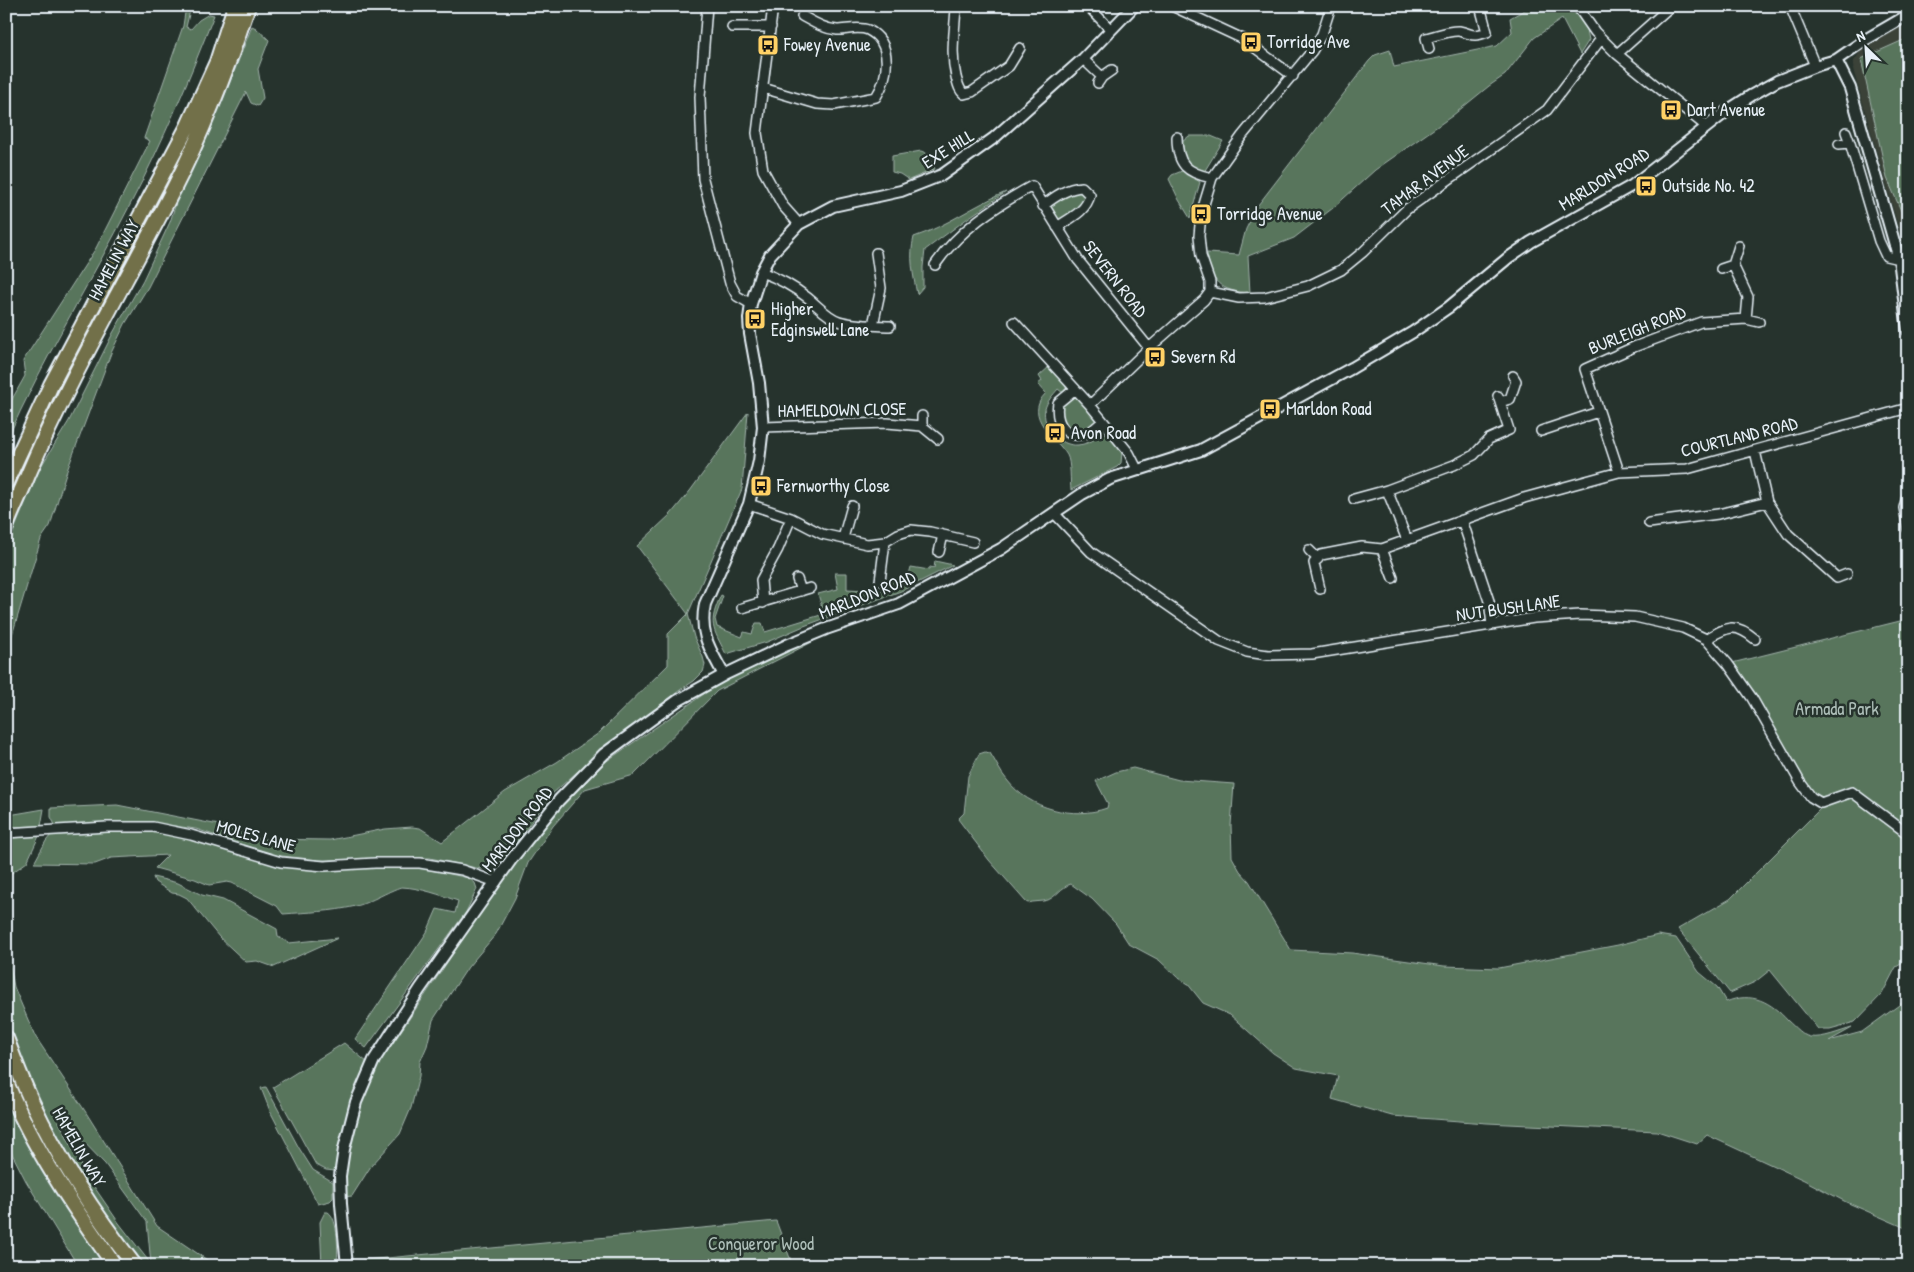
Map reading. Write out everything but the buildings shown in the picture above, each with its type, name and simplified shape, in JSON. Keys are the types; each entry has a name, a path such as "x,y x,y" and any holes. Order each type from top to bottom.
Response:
{"highway":[{"name":"HAMELIN WAY","path":"6,482 51,385 188,126 217,62 235,6"},
{"name":"HAMELIN WAY","path":"6,527 38,452 75,374 199,137 248,6"},
{"name":"HAMELIN WAY","path":"6,1038 32,1103 62,1160 83,1195 135,1266"},
{"name":"HAMELIN WAY","path":"6,1082 24,1121 59,1184 115,1266"}],"street":[{"path":"707,6 700,97 703,179 730,282 737,296 751,304 750,334 759,383 762,427 759,461 749,504 705,604 702,620 703,632 711,652 724,675"},
{"path":"773,6 757,133 763,170 783,206 799,224"},
{"path":"956,6 952,36 952,61 959,88 964,94 972,92 1009,66 1020,48"},
{"path":"1088,6 1111,30"},
{"name":"EXE HILL","path":"751,304 761,272 770,255 799,224 834,206 901,191 942,176 994,138 1083,59 1134,6"},
{"path":"1172,6 1244,39 1293,76"},
{"path":"1090,405 1149,348 1204,300 1210,292 1210,282 1201,256 1199,236 1201,214 1212,178 1242,136 1312,51 1322,34 1331,6"},
{"path":"1429,49 1426,38 1458,31 1474,36 1487,32 1480,6"},
{"path":"1577,6 1601,39 1617,54 1707,127"},
{"path":"1617,54 1671,6"},
{"path":"1790,6 1815,66"},
{"name":"MARLDON ROAD","path":"347,1266 340,1204 340,1176 344,1148 356,1102 374,1060 420,988 511,860 559,800 604,754 677,701 724,675 787,645 899,604 1001,549 1082,494 1110,478 1201,450 1352,368 1413,332 1531,242 1633,185 1707,127 1752,95 1777,81 1836,60 1864,40 1908,15"},
{"path":"763,88 817,104 834,105 876,97 881,90 888,62 880,40 866,29 831,29 817,25 802,16"},
{"path":"732,27 770,27"},
{"name":"TAMAR AVENUE","path":"1210,292 1239,298 1265,298 1308,286 1341,270 1363,252 1407,209 1547,110 1601,39"},
{"path":"1083,59 1100,80 1112,70"},
{"path":"1836,60 1850,88 1899,259 1908,331"},
{"path":"1846,132 1879,241 1886,256 1899,259"},
{"path":"1177,137 1180,155 1188,169 1193,174 1212,178"},
{"path":"1839,144 1850,143"},
{"name":"SEVERN ROAD","path":"936,259 972,225 1005,201 1032,186 1084,268 1149,348"},
{"path":"1043,206 1053,198 1073,188 1082,187 1090,195 1088,203 1083,209 1057,227"},
{"path":"1739,246 1733,264 1748,297 1746,319"},
{"path":"873,325 881,288 876,253"},
{"path":"1721,269 1733,264"},
{"path":"761,272 787,284 808,298 823,312 839,321 890,326"},
{"name":"BURLEIGH ROAD","path":"1619,472 1585,368 1701,322 1746,319 1759,322"},
{"path":"1014,322 1090,405 1129,453 1137,469"},
{"path":"1354,499 1387,490 1454,466 1474,455 1489,439 1508,430 1499,399 1510,399 1516,381 1513,376"},
{"path":"1074,389 1058,402 1057,419 1066,431 1074,435 1081,435 1089,432 1103,421"},
{"name":"COURTLAND ROAD","path":"1318,559 1321,555 1362,547 1382,549 1524,498 1619,472 1687,470 1908,408"},
{"path":"1541,431 1598,412"},
{"name":"HAMELDOWN CLOSE","path":"922,416 922,426"},
{"name":"HAMELDOWN CLOSE","path":"762,427 887,423 922,426 938,439"},
{"path":"1756,451 1767,502 1788,534 1837,578"},
{"path":"1387,490 1407,540"},
{"path":"1908,493 1904,508 1908,529"},
{"path":"1649,523 1718,514 1767,502"},
{"path":"749,504 791,518 822,534 867,544 885,542 898,534 911,530 943,534 973,542"},
{"path":"843,538 852,506"},
{"name":"NUT BUSH LANE","path":"1054,513 1091,552 1219,641 1247,652 1268,655 1312,654 1534,618 1580,615 1635,617 1683,628 1706,639 1728,664 1752,698 1777,744 1811,796 1821,803 1852,792 1908,834"},
{"path":"763,604 761,580 778,550 791,518"},
{"path":"1462,520 1489,601 1492,625"},
{"path":"939,552 943,534"},
{"path":"880,581 885,542"},
{"path":"1382,549 1394,578"},
{"path":"1309,550 1318,559 1314,563 1320,589"},
{"path":"1833,588 1837,578 1847,574"},
{"path":"742,608 763,604 806,590 797,579"},
{"path":"1706,639 1726,628 1743,629 1755,639"},
{"name":"MOLES LANE","path":"6,833 107,827 153,827 191,835 282,862 324,866 420,863 462,870 496,882"}],"shaded area":[{"path":"1908,19 1908,261 1853,69 1854,61 1865,45"}],"green space":[{"path":"186,6 191,6 186,27 191,29 199,20 209,14 214,15 185,87 143,180 35,381 6,442 6,410 25,376 23,361 96,248 150,141 144,138 183,26"},
{"path":"1532,6 1571,6 1587,30 1589,40 1580,54 1562,19 1534,38 1505,75 1452,116 1375,170 1333,208 1294,238 1248,256 1250,293 1231,290 1219,284 1211,272 1207,253 1239,255 1246,229 1258,205 1375,55 1390,50 1394,67 1497,46 1512,32 1510,18"},
{"path":"252,26 269,40 258,69 263,98 258,106 251,103 246,92 148,287 125,324 111,353 65,476 50,526 41,539 6,655 6,555 14,530 40,468 69,421 113,333 143,280 170,222 180,191 223,100"},
{"path":"1908,38 1908,227 1887,178 1861,59"},
{"path":"208,99 170,182 30,451 6,510 6,497 40,419"},
{"path":"1189,136 1211,136 1223,141 1204,172 1190,165 1183,153 1181,143"},
{"path":"921,151 926,153 935,169 909,180 900,174 892,172 892,156"},
{"path":"1182,171 1200,182 1190,218 1169,179 1172,175"},
{"path":"1082,187 1088,203 1057,227 1043,206"},
{"path":"1006,192 925,250 923,287 917,294 912,259 914,237 938,227"},
{"path":"1050,366 1065,384 1066,388 1063,393 1058,389 1045,409 1046,422 1053,434 1065,443 1078,445 1089,442 1106,432 1122,452 1121,463 1117,467 1071,490 1070,467 1067,455 1049,434 1039,418 1040,402 1046,393 1038,384 1042,381 1039,376"},
{"path":"1075,389 1103,421 1089,432 1065,431 1058,403"},
{"path":"748,412 742,489 688,614 637,546 671,514"},
{"path":"935,561 953,565 901,591 804,626 767,642 726,654 713,625 714,613 721,595 723,596 715,619 717,627 742,637 744,632 752,634 756,623 762,623 765,632 824,614 818,594 838,589 835,573 847,573 847,589 886,591 889,578 907,582 911,567 929,570 930,567 934,568"},
{"path":"688,614 694,637 703,657 705,665 703,672 694,681 603,749 552,794 503,860 489,868 481,869 430,858 319,860 273,855 196,829 153,823 120,822 60,826 55,825 51,817 51,808 117,805 224,826 259,839 330,840 385,829 412,827 420,828 442,842 505,792 557,762 599,733 668,665 668,634"},
{"name":"Armada Park","path":"1908,619 1908,834 1852,792 1821,803 1811,797 1728,664"},
{"path":"814,641 717,691 634,775 585,789 553,826 528,863 515,898 496,934 468,967 433,1020 427,1046 420,1062 419,1076 411,1108 400,1134 371,1166 352,1196 344,1197 346,1166 352,1134 372,1074 512,866 574,788 601,765 717,685 791,647"},
{"path":"990,753 1002,774 1016,790 1040,805 1067,812 1081,813 1107,808 1108,804 1096,781 1116,772 1133,768 1179,780 1234,784 1231,825 1232,857 1291,950 1352,953 1444,966 1499,968 1618,945 1658,935 1676,938 1699,972 1717,987 1726,1002 1744,998 1760,1000 1775,1008 1798,1030 1810,1037 1826,1036 1852,1028 1829,1041 1862,1032 1906,1000 1908,1229 1846,1202 1804,1180 1707,1135 1697,1144 1657,1131 1487,1123 1392,1116 1332,1099 1338,1076 1296,1068 1273,1053 1230,1015 1203,1003 1187,983 1177,977 1159,960 1129,944 1116,924 1092,899 1071,884 1064,887 1048,900 1026,902 989,860 958,819 964,813 968,776 979,754"},
{"path":"1853,797 1908,838 1908,960 1896,967 1882,994 1855,1022 1830,1029 1818,1029 1770,970 1755,982 1730,993 1678,929 1730,899 1822,807"},
{"path":"44,809 41,826 6,827 6,813 9,815"},
{"path":"113,830 148,831 166,834 211,844 255,858 421,868 469,878 475,883 477,889 466,912 366,1048 355,1039 427,932 437,909 455,913 458,901 424,890 402,887 356,906 329,911 283,914 277,906 232,883 209,885 195,879 155,868 168,855 111,858 95,864 34,863 51,835"},
{"path":"39,836 27,862 6,877 6,838"},
{"path":"153,877 178,883 202,895 223,900 277,929 278,937 289,943 338,938 274,967 257,961 246,962 219,937 187,898 172,893 155,882"},
{"path":"6,944 14,987 35,1036 85,1111 157,1226 216,1266 142,1266 113,1227 58,1142 6,1033","holes":["53,1110 105,1164 147,1222 151,1264 119,1223 88,1178"]},
{"path":"344,1043 368,1063 348,1116 335,1171 326,1170 316,1165 273,1087"},
{"path":"6,1054 25,1104 50,1152 75,1191 129,1266 123,1266 83,1214 23,1113 6,1073"},
{"path":"266,1087 313,1170 333,1182 333,1198 330,1201 318,1204 270,1111 261,1088"},
{"path":"6,1105 29,1147 79,1227 107,1266 78,1266 26,1181 6,1142"},
{"path":"325,1212 332,1216 336,1229 337,1266 322,1266 320,1222"},
{"name":"Conqueror Wood","path":"776,1221 793,1266 354,1266 355,1261"}],"place":[{"name":"Torridge Ave","path":"1251,42"},
{"name":"Fowey Avenue","path":"768,45"},
{"name":"Dart Avenue","path":"1671,110"},
{"name":"Outside No. 42","path":"1646,186"},
{"name":"Torridge Avenue","path":"1201,214"},
{"name":"Higher Edginswell Lane","path":"755,319"},
{"name":"Severn Rd","path":"1155,357"},
{"name":"Marldon Road","path":"1270,409"},
{"name":"Avon Road","path":"1055,433"},
{"name":"Fernworthy Close","path":"761,486"}]}
